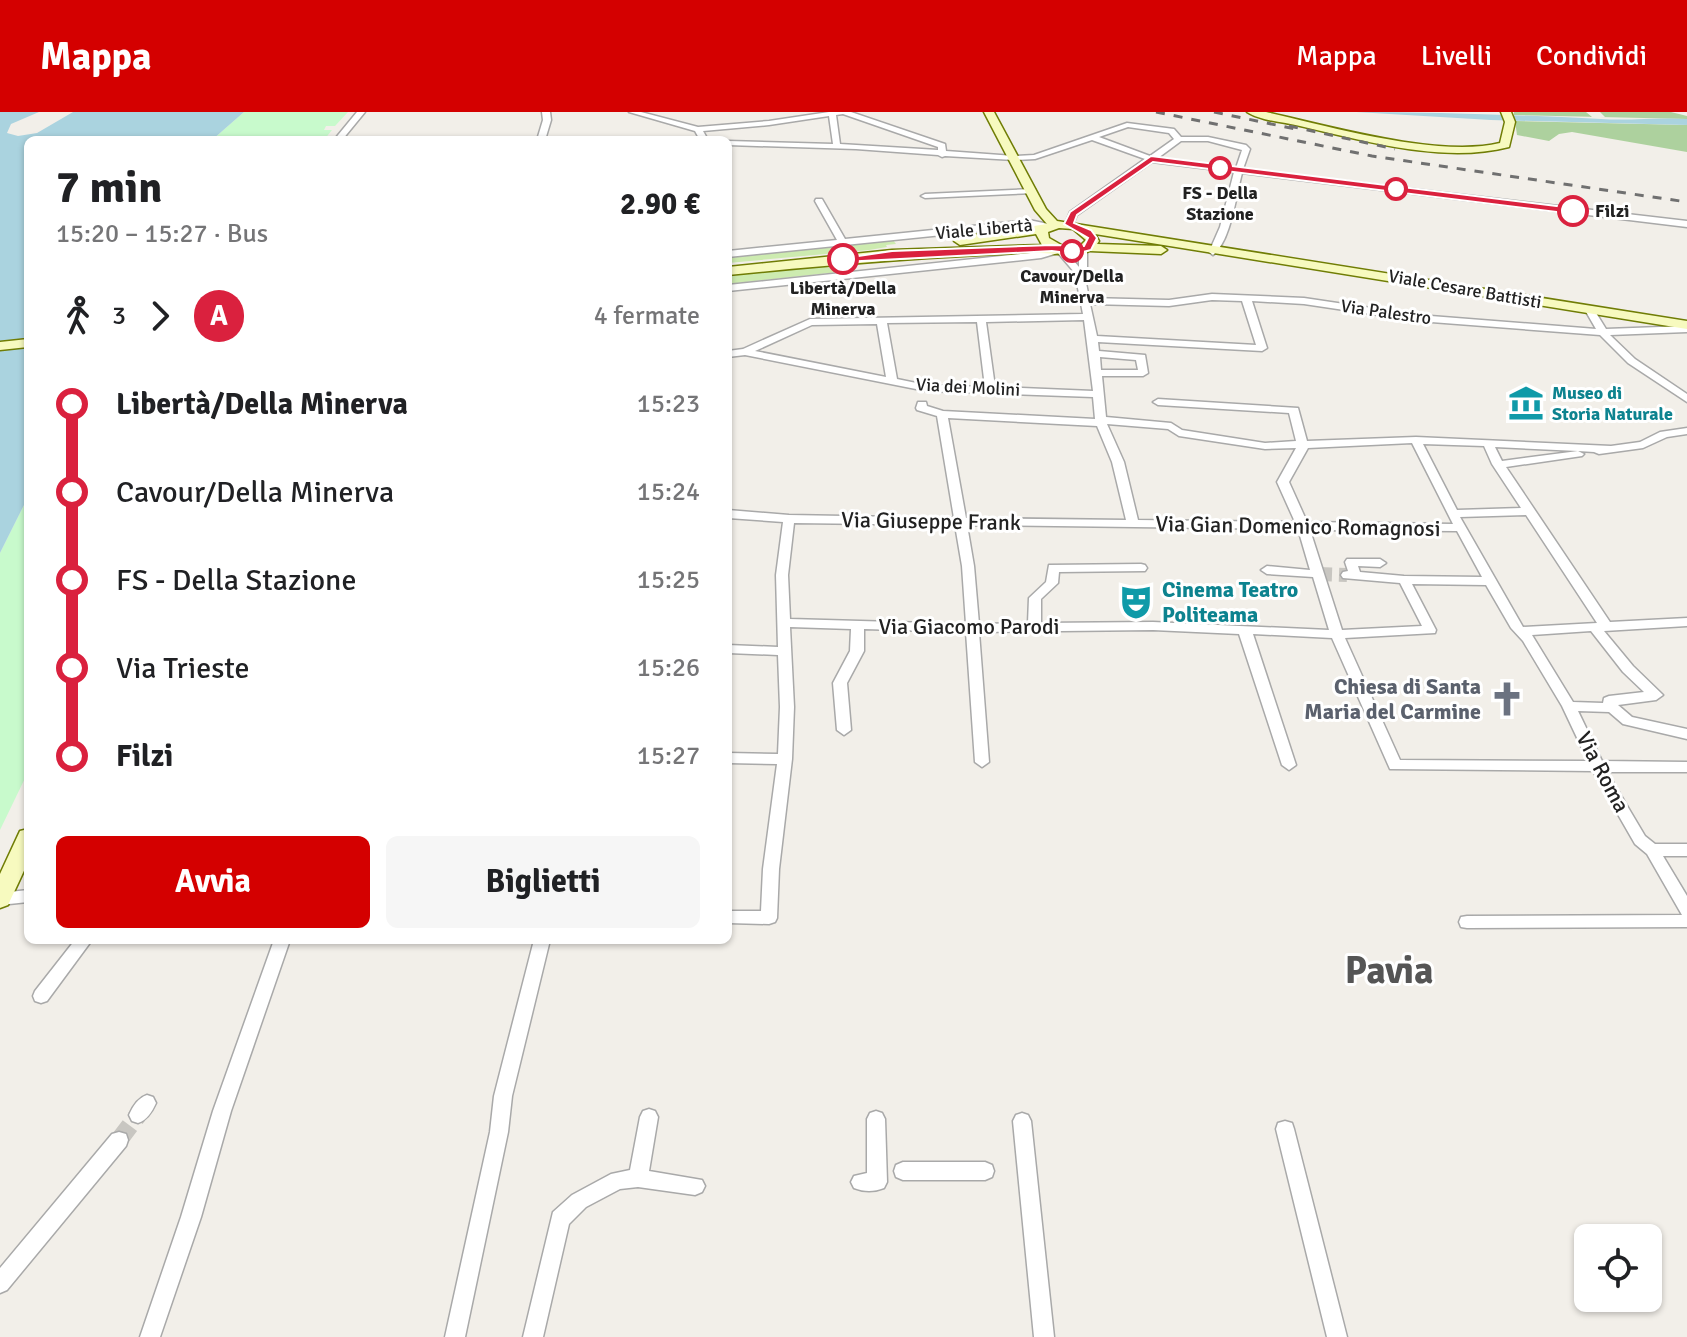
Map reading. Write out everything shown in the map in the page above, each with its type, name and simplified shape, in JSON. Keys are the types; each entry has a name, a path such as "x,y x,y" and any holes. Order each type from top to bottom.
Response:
{"main road":[{"path":"989,112 1048,227 1043,240 1057,249"},
{"path":"1252,112 1386,139 1479,151 1497,150 1505,145 1507,116"},
{"path":"1048,227 1069,224"},
{"name":"Viale Cesare Battisti","path":"1069,224 1082,229 1687,327"},
{"name":"Viale Libertà","path":"732,271 892,254 1048,227"},
{"path":"1082,229 1093,238 1086,249"},
{"name":"Viale Cesare Battisti","path":"1057,249 1214,250"},
{"name":"Viale Libertà","path":"892,254 1057,249"},
{"path":"0,346 24,343"},
{"path":"0,899 24,846"}],"street":[{"path":"341,136 361,112"},
{"path":"542,136 546,112"},
{"path":"633,112 698,129 844,112 942,146 942,155"},
{"path":"832,115 837,147"},
{"path":"732,143 1014,158 1035,157 1136,124 1171,131 1179,139"},
{"path":"698,129 702,136"},
{"path":"1091,137 1151,159 1687,226"},
{"path":"1069,224 1073,214 1179,139 1203,139 1246,149 1237,169 1228,212 1214,250"},
{"path":"925,196 1032,191"},
{"path":"819,201 842,242"},
{"name":"Viale Libertà","path":"732,254 1029,223 1048,227"},
{"path":"1057,249 1079,273 1093,339 1101,422 1118,462 1133,523"},
{"name":"Viale Libertà","path":"732,288 1041,255 1057,249"},
{"path":"1079,273 1086,249"},
{"name":"Via Palestro","path":"1086,301 1169,303 1212,297 1246,298 1304,301 1418,318 1602,332 1687,327"},
{"path":"1093,339 1262,348 1246,298"},
{"path":"1590,310 1602,332 1651,377 1687,399"},
{"path":"732,354 745,352 810,322 1088,317"},
{"path":"981,318 990,389"},
{"path":"882,322 892,380"},
{"name":"Via dei Molini","path":"745,352 926,388 1098,394"},
{"path":"1095,354 1141,357 1143,373 1098,373"},
{"path":"923,399 921,408 942,414 1171,426 1179,433 1265,446 1416,440 1609,449"},
{"path":"1158,402 1294,410 1303,446 1283,482 1302,524 1337,634 1395,765 1687,767"},
{"path":"942,414 968,566 982,762"},
{"path":"1499,465 1643,445 1664,434 1687,431"},
{"name":"Via Roma","path":"1416,440 1443,501 1462,528 1517,628 1522,631 1569,706 1597,766 1640,840 1652,850 1687,910"},
{"path":"1488,443 1600,627 1628,669 1656,695 1609,701 1613,708 1628,721 1687,734"},
{"path":"1453,514 1530,511"},
{"name":"Via Giuseppe Frank","path":"732,514 789,519 1133,523"},
{"path":"732,917 769,918 771,869 785,759 787,711 782,575 789,519"},
{"name":"Via Gian Domenico Romagnosi","path":"1133,523 1462,528"},
{"path":"1380,563 1351,562 1351,575 1404,580 1491,581"},
{"path":"1034,626 1035,598 1052,583 1053,568 1141,568"},
{"path":"1267,570 1318,574"},
{"name":"Via Giacomo Parodi","path":"784,623 971,628 1153,626 1337,634 1430,630 1404,580"},
{"path":"1522,631 1685,624"},
{"path":"844,730 840,683 857,651 858,625"},
{"path":"1245,631 1289,765"},
{"path":"732,649 783,651"},
{"path":"1569,706 1613,708"},
{"path":"732,758 785,759"},
{"path":"1652,850 1687,850"},
{"path":"0,899 24,896"},
{"path":"1467,922 1687,921"},
{"path":"41,996 81,944"},
{"path":"150,1337 191,1217 222,1111 281,944"},
{"path":"455,1337 501,1115 541,944"},
{"path":"638,1178 649,1117"},
{"path":"873,1174 876,1119"},
{"path":"1022,1121 1044,1337"},
{"path":"1285,1129 1337,1337"},
{"path":"0,1283 119,1140"},
{"path":"903,1171 985,1171"},
{"path":"533,1337 560,1219 579,1201 618,1180 638,1178 695,1186"}],"green space":[{"path":"244,112 348,112 335,126 326,126 324,130 332,130 327,136 217,136"},
{"path":"1514,112 1586,112 1592,117 1514,115"},
{"path":"1600,112 1671,112 1687,116 1687,119 1600,117 1605,117"},
{"path":"1515,121 1687,125 1687,152 1572,132 1559,134 1549,141 1517,135"},
{"path":"893,240 896,244 869,250 732,263 732,258"},
{"path":"814,266 857,270 732,284 732,275"},
{"path":"24,505 24,780 0,830 0,553"}],"water":[{"path":"0,112 39,112 11,124 7,133 18,136 37,133 73,112 244,112 217,136 24,136 24,505 0,553"},
{"path":"1356,112 1687,119 1687,125 1491,120"}],"tunnel":[{"path":"1318,574 1347,575"},
{"path":"119,1140 138,1115"}],"railway":[{"path":"1156,112 1372,156 1687,202"},
{"path":"1214,112 1300,130"},
{"path":"1289,126 1395,149"}],"bus line":[{"name":"A","path":"843,259 892,254 1052,248 1075,251 1088,248 1093,238 1069,224 1073,214 1151,159 1573,211"}],"place":[{"name":"FS - Della Stazione","path":"1220,168"},
{"name":"Filzi","path":"1573,211"},
{"name":"Cavour/Della Minerva","path":"1072,251"},
{"name":"Libertà/Della Minerva","path":"843,259"},
{"name":"Museo di Storia Naturale","path":"1526,403"},
{"name":"Cinema Teatro Politeama","path":"1136,602"},
{"name":"Chiesa di Santa Maria del Carmine","path":"1507,699"}],"district":[{"name":"Pavia","path":"1389,970"}]}
